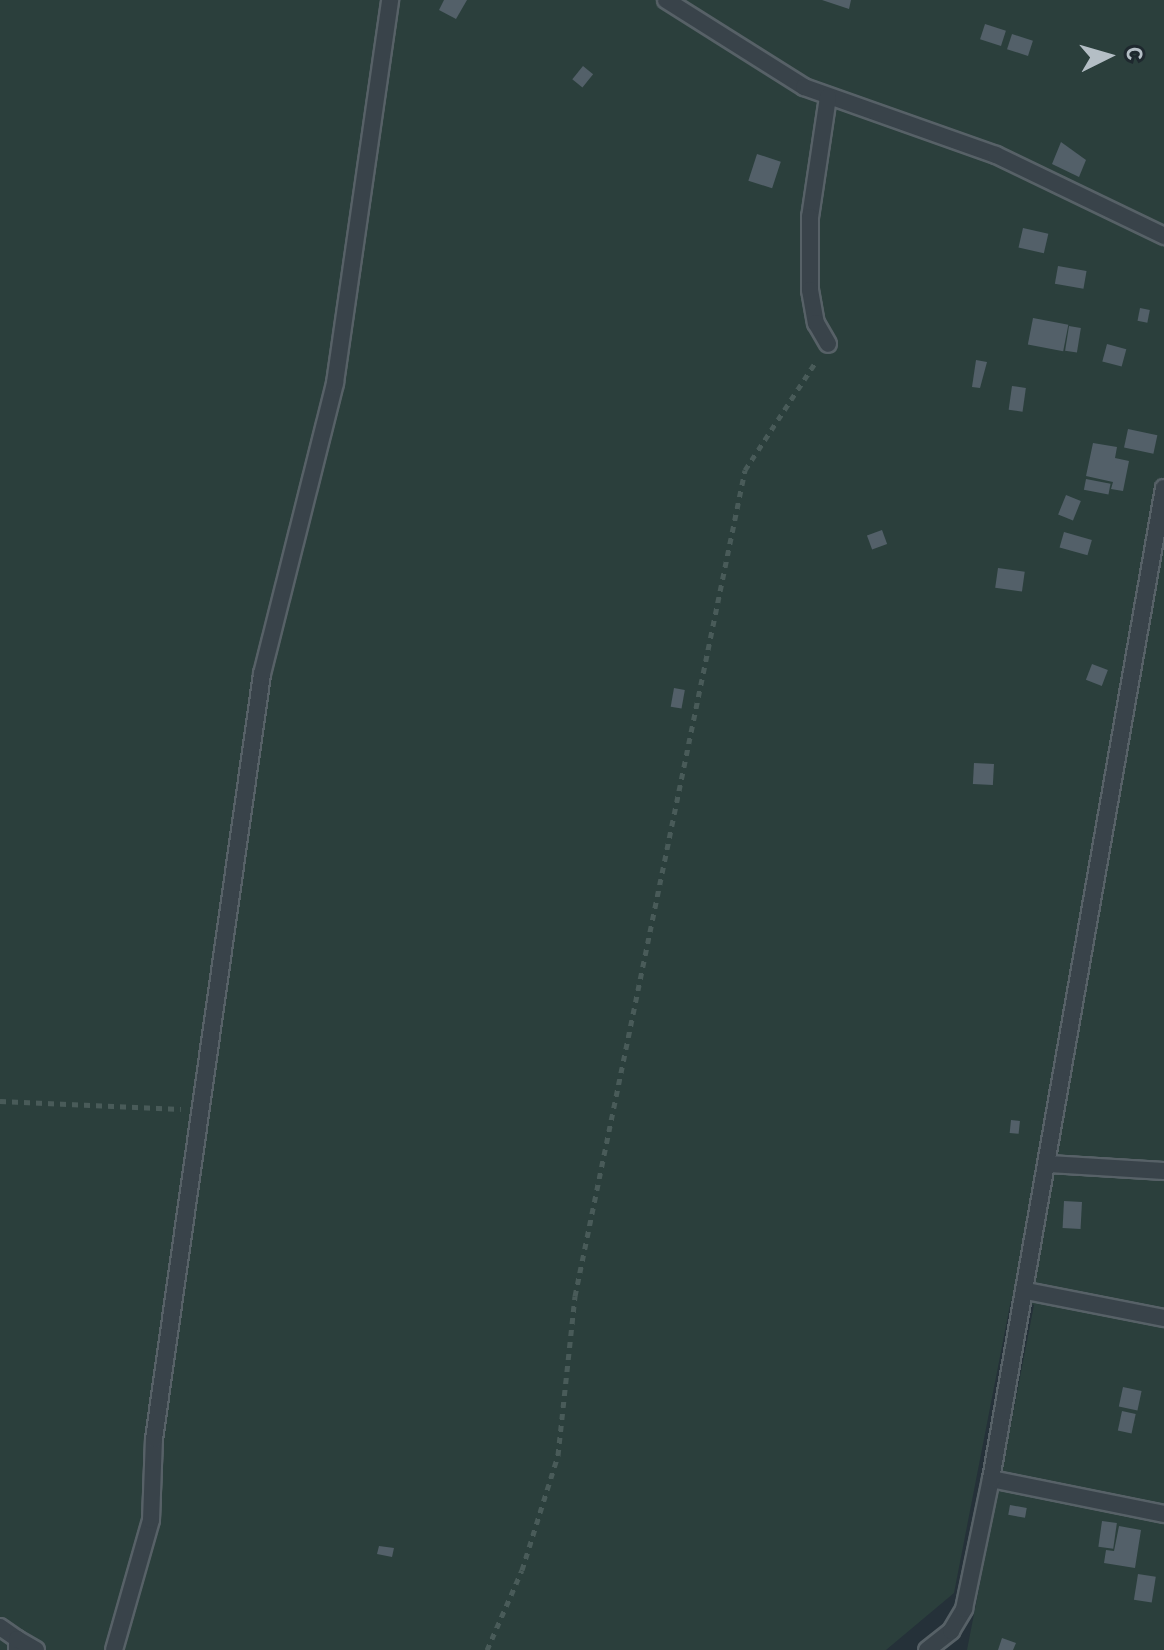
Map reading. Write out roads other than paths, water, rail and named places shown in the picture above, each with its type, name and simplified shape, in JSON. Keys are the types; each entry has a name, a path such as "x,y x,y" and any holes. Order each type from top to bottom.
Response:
{"lane":[{"path":"114,1650 151,1520 154,1439 198,1110 262,674 335,383 390,0"},
{"path":"666,0 828,97 996,155 1164,236"},
{"path":"828,97 810,217 810,290 816,323 828,344"},
{"path":"927,1650 951,1631 964,1609 991,1479 1159,551 1164,488"},
{"path":"1049,1164 1164,1171"},
{"path":"1026,1291 1164,1318"},
{"path":"991,1479 1164,1514"},
{"path":"0,1627 17,1644 36,1650"}]}
